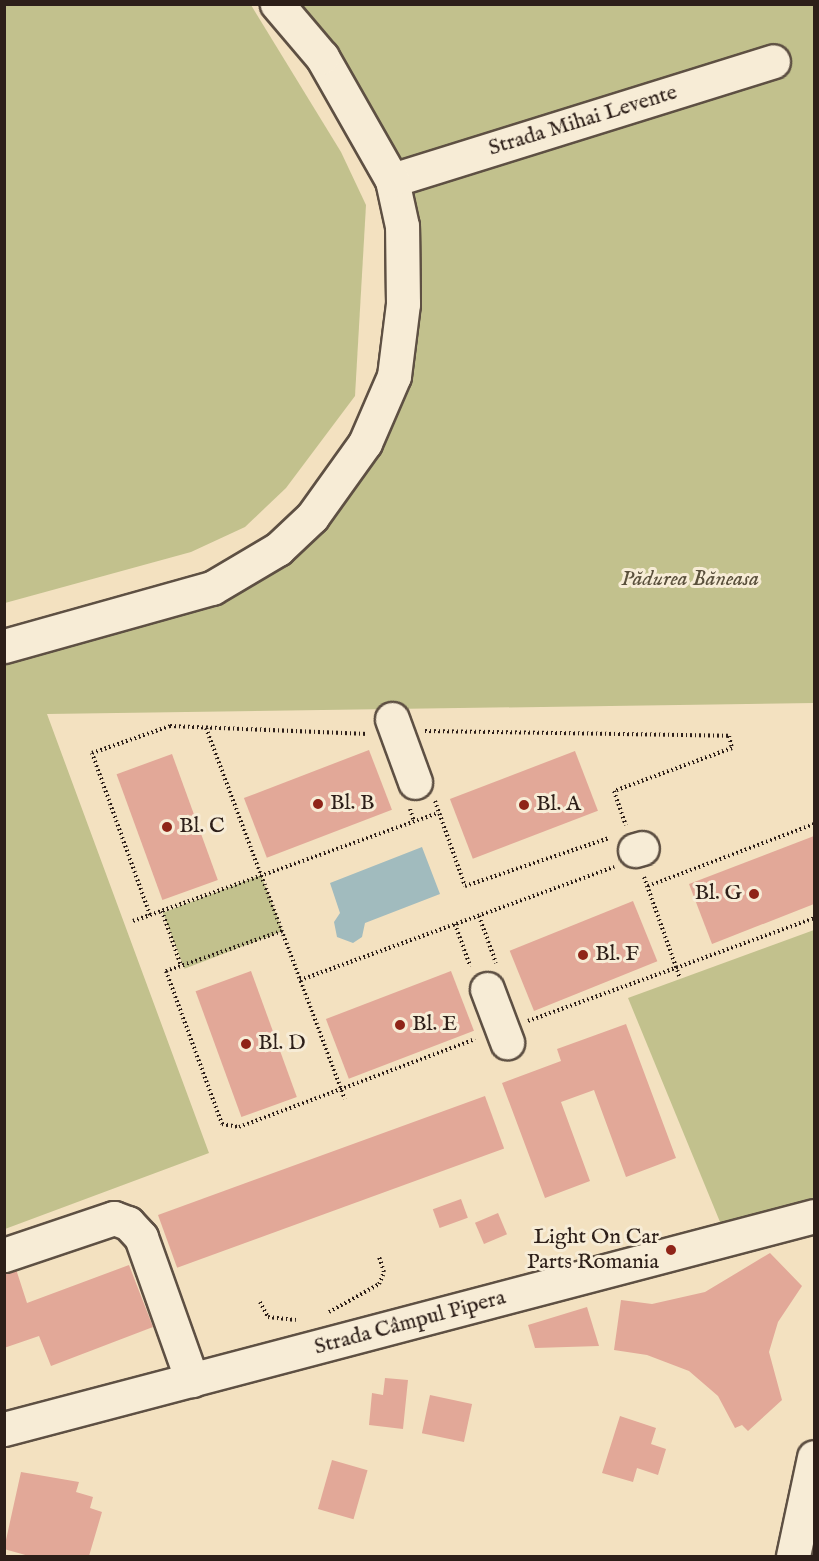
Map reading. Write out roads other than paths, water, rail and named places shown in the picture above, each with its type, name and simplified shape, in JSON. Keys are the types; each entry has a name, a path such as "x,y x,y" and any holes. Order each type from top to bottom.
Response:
{"street":[{"path":"4,645 212,588 278,549 312,517 365,443 394,376 403,304 402,226 392,180 322,57 277,4"},
{"name":"Strada Mihai Levente","path":"392,180 773,61"},
{"path":"394,728 418,792"},
{"path":"486,979 504,1033"},
{"name":"Strada Câmpul Pipera","path":"4,1429 814,1216"},
{"path":"4,1255 114,1218 128,1223 141,1237 203,1377"},
{"path":"197,1326 203,1377"},
{"path":"793,1557 814,1457"}],"water":[{"path":"422,847 440,894 365,923 362,937 353,943 337,937 334,922 340,913 330,883"}],"place":[{"name":"Bl. B","path":"318,804"},
{"name":"Bl. A","path":"524,805"},
{"name":"Bl. C","path":"167,827"},
{"name":"Bl. G","path":"754,894"},
{"name":"Bl. F","path":"583,955"},
{"name":"Bl. E","path":"400,1025"},
{"name":"Bl. D","path":"246,1044"},
{"name":"Light On Car Parts Romania","path":"671,1250"}],"park label":[{"name":"Pădurea Băneasa","path":"690,580"}]}
